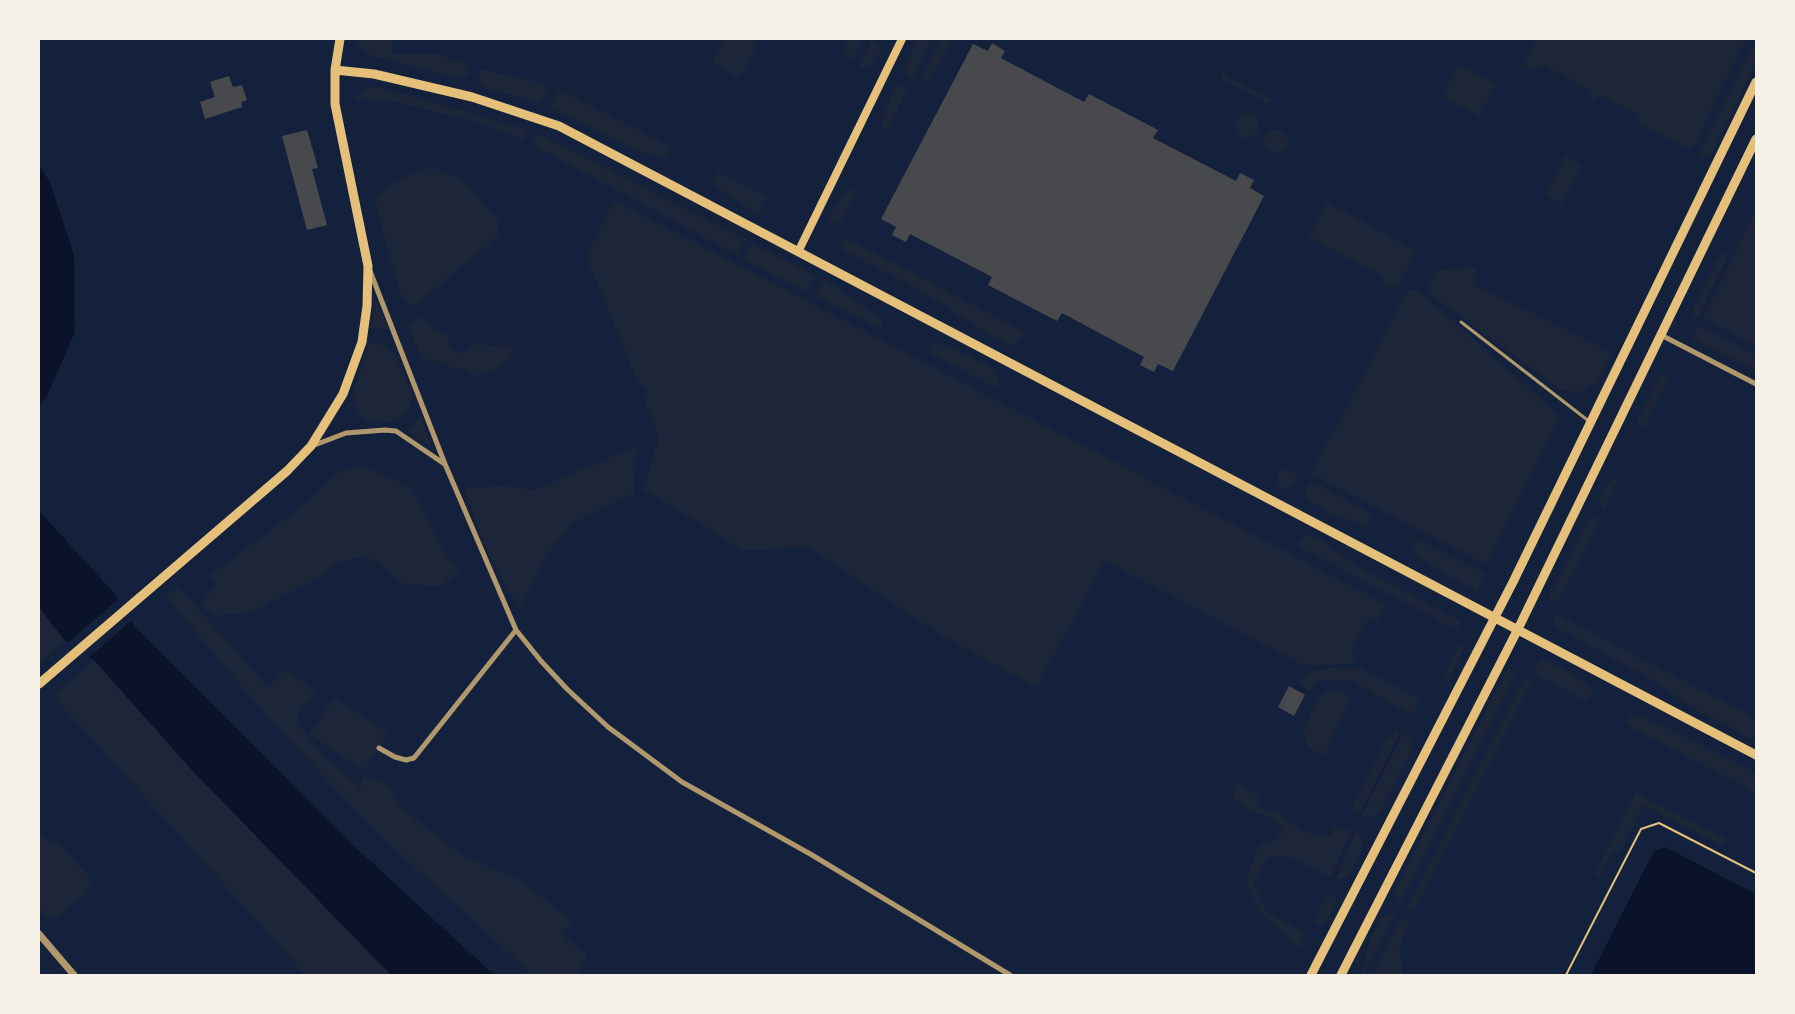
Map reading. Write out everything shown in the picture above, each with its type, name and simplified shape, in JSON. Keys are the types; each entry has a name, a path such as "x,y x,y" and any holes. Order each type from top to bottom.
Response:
{"main road":[{"path":"39,684 287,471 311,446 343,394 356,359 367,306 369,266 338,125 335,70 340,39"},
{"path":"799,250 902,39"},
{"path":"335,70 374,74 538,117 631,162 1756,755"},
{"path":"1311,975 1592,423 1756,82"},
{"path":"1341,975 1518,629 1756,139"}],"street":[{"path":"369,266 445,464 516,630 570,692 609,727 682,782 812,855 1010,975"},
{"path":"1661,335 1756,384"},
{"path":"311,446 346,433 396,431 445,464"},
{"path":"379,748 395,758 405,760 414,758 516,630"},
{"path":"39,934 74,975"}],"lane":[{"path":"1461,322 1592,423"}],"path":[{"path":"1566,975 1641,829 1659,823 1756,873"}],"shaded area":[{"path":"354,39 392,39 393,54 436,54 467,65 470,74 465,79 459,79 375,57 358,48"},
{"path":"724,39 751,39 758,43 740,78 712,63"},
{"path":"849,39 863,39 853,59 842,54"},
{"path":"872,39 879,43 881,51 873,66 863,68 859,66"},
{"path":"917,39 931,39 912,79 906,75 904,68"},
{"path":"941,39 952,39 930,80 920,82"},
{"path":"1537,39 1746,39 1692,150 1638,124 1639,115 1600,95 1593,101 1590,99 1592,91 1542,65 1535,70 1524,65"},
{"path":"1756,39 1756,63 1712,154 1702,157 1700,152"},
{"path":"1458,65 1496,85 1480,116 1442,96"},
{"path":"480,69 534,81 549,87 541,103 538,103 483,87 479,82"},
{"path":"1223,73 1270,98 1271,102 1267,103 1221,79"},
{"path":"900,84 908,87 888,131 881,128 892,90"},
{"path":"379,87 528,130 523,140 499,129 393,101 353,100 366,88"},
{"path":"559,89 671,147 665,159 641,152 550,107"},
{"path":"1247,114 1255,118 1259,126 1255,134 1247,138 1239,134 1235,126 1239,118"},
{"path":"1276,129 1284,133 1288,141 1284,149 1276,153 1268,149 1264,141 1268,133"},
{"path":"536,133 746,239 737,255 531,144"},
{"path":"1565,156 1582,165 1562,204 1545,195"},
{"path":"39,166 50,182 74,255 75,332 47,396 39,406"},
{"path":"431,167 461,178 499,221 498,236 417,304 410,305 403,298 397,284 375,198 391,183"},
{"path":"718,172 768,197 758,215 712,184"},
{"path":"849,188 856,191 840,224 828,218"},
{"path":"614,200 1386,604 1376,622 1369,619 1359,635 1351,652 1358,656 1354,664 1303,665 1105,561 1037,687 951,641 808,547 744,551 643,489 659,438 644,400 649,390 638,383 586,256"},
{"path":"1327,202 1417,251 1400,284 1392,287 1383,283 1381,275 1309,237"},
{"path":"1756,210 1755,324 1756,346 1703,318"},
{"path":"844,237 1025,332 1020,341 1014,346 1008,344 978,328 930,296 839,248"},
{"path":"752,243 816,276 807,292 744,259"},
{"path":"1723,253 1729,255 1698,318 1693,315 1693,309 1713,267"},
{"path":"1476,268 1475,285 1612,352 1597,383 1579,393 1561,390 1427,292 1437,270"},
{"path":"824,278 884,320 880,329 815,295"},
{"path":"1409,289 1419,291 1560,416 1487,565 1311,474"},
{"path":"375,298 389,330 371,328"},
{"path":"422,315 432,328 448,336 450,347 456,351 462,353 480,341 488,347 506,344 513,347 511,358 492,371 475,376 462,368 450,367 432,359 422,360 409,327 410,323"},
{"path":"1699,325 1756,355 1756,371 1692,338"},
{"path":"933,342 968,355 995,369 999,382 996,388 928,352"},
{"path":"369,344 381,344 394,352 413,396 408,410 389,422 367,421 359,414 352,396"},
{"path":"1660,373 1669,377 1644,428 1638,420"},
{"path":"421,416 431,447 407,431"},
{"path":"637,446 634,493 570,525 546,556 519,610 485,547 464,488 503,486 534,490"},
{"path":"364,466 409,486 427,515 446,554 459,572 439,587 401,583 382,565 363,556 335,564 320,577 252,612 214,616 201,604 216,585 209,576 291,515 341,470"},
{"path":"1282,467 1299,476 1288,490 1280,487 1276,482"},
{"path":"1620,478 1604,509 1602,508 1598,499 1602,491 1612,479"},
{"path":"1310,481 1373,514 1367,527 1336,516 1308,501 1304,494"},
{"path":"39,511 115,594 134,625 354,846 494,975 391,975 190,768 94,660 65,641 39,607"},
{"path":"1595,516 1601,518 1557,603 1548,598 1587,522"},
{"path":"1306,534 1320,540 1367,572 1457,619 1461,622 1457,630 1297,546"},
{"path":"1417,538 1486,573 1477,591 1439,571 1411,550"},
{"path":"179,587 268,687 287,669 317,694 301,708 297,722 324,756 360,788 363,776 389,786 395,792 400,807 461,855 519,879 572,921 562,935 588,955 578,973 580,975 533,975 373,829 259,707 166,597"},
{"path":"39,607 65,641 39,664"},
{"path":"1556,614 1756,718 1756,741 1689,706 1647,677 1556,627 1552,623"},
{"path":"1459,645 1464,647 1463,652 1448,679 1441,681"},
{"path":"1541,658 1564,669 1593,690 1587,701 1533,673"},
{"path":"94,660 190,768 391,975 306,975 53,696"},
{"path":"1326,668 1360,668 1420,699 1412,715 1350,680 1320,680 1309,691 1297,683 1308,673"},
{"path":"1508,668 1517,673 1400,904 1394,892"},
{"path":"1525,677 1531,681 1414,912 1407,908"},
{"path":"1326,692 1344,692 1349,698 1348,705 1324,756 1310,748 1305,742 1304,728 1318,698"},
{"path":"334,697 389,733 364,770 310,735"},
{"path":"1631,714 1663,725 1756,773 1756,793 1625,724"},
{"path":"1395,730 1400,731 1358,815 1352,810 1355,802 1385,740"},
{"path":"1404,733 1412,738 1412,750 1379,814 1371,818 1361,817"},
{"path":"1238,782 1242,782 1247,790 1257,794 1259,805 1266,811 1272,812 1275,809 1288,822 1310,834 1331,836 1334,827 1352,829 1331,877 1291,857 1271,857 1266,860 1253,883 1266,911 1306,934 1299,948 1262,914 1248,886 1248,877 1255,853 1260,846 1277,839 1283,830 1272,818 1248,810 1235,799 1232,791"},
{"path":"1636,793 1726,839 1722,846 1644,805 1620,852 1614,850 1600,876 1594,874"},
{"path":"1356,831 1361,837 1362,850 1348,877 1336,879"},
{"path":"39,833 45,840 58,842 87,874 90,884 83,896 58,916 48,917 39,908"},
{"path":"1665,847 1756,894 1756,975 1591,975 1654,851"},
{"path":"1328,893 1335,896 1336,902 1324,924 1318,924 1313,921"},
{"path":"1391,913 1395,914 1361,975 1370,940 1381,918"},
{"path":"1401,918 1409,922 1399,947 1403,975 1373,975"}],"pier":[{"path":"121,597 134,618 87,659 65,645"}],"building":[{"path":"992,43 1005,51 1001,58 1084,102 1089,94 1158,130 1153,138 1236,181 1240,173 1254,180 1250,188 1264,196 1173,371 1158,364 1154,372 1140,365 1144,357 1062,313 1057,321 988,285 992,277 910,234 906,242 892,235 896,227 881,219 973,44 988,51"},
{"path":"229,76 233,87 242,85 247,100 241,102 242,107 205,119 200,102 215,97 210,82"},
{"path":"307,130 318,168 312,169 327,225 307,230 282,136"},
{"path":"1289,686 1305,695 1294,716 1278,707"}]}
